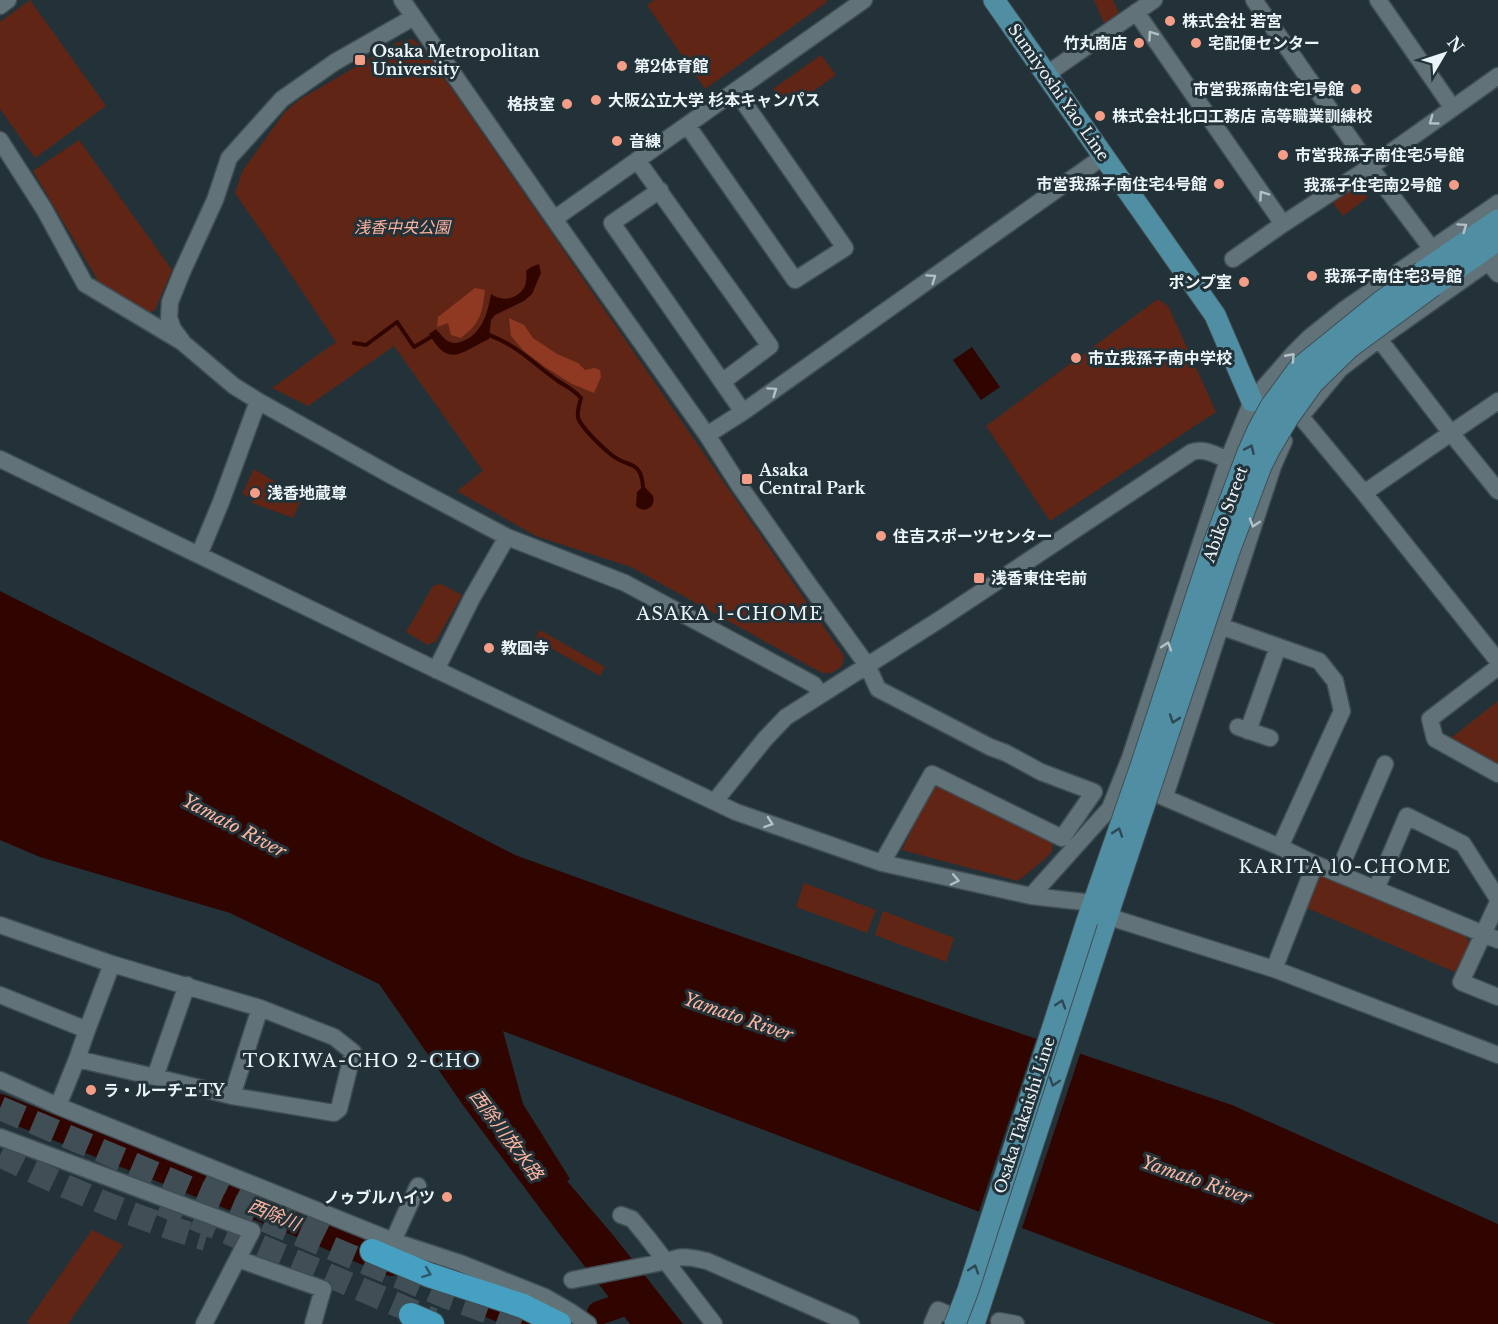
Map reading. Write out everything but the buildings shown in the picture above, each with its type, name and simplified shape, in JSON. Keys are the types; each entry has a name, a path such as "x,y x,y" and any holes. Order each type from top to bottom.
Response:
{"highway":[{"path":"383,1246 429,1275 523,1306 559,1324"}],"main road":[{"name":"Sumiyoshi Yao Line","path":"994,0 1215,315 1252,401"},
{"name":"Abiko Street","path":"1428,279 1498,220"},
{"name":"Abiko Street","path":"1101,908 1141,766 1214,546 1246,455 1271,406 1299,368 1375,307 1498,240"},
{"name":"Osaka Takaishi Line","path":"955,1324 1101,908"},
{"name":"Osaka Takaishi Line","path":"974,1324 1101,908"}],"street":[{"path":"0,6 8,0"},
{"path":"402,0 867,665 878,689 1041,772 1094,792 1062,838 932,774 882,863"},
{"path":"554,219 864,0"},
{"path":"1047,74 1154,0"},
{"path":"1254,0 1370,166 1432,249"},
{"path":"1378,0 1452,107"},
{"path":"1136,12 1283,224"},
{"path":"182,342 173,329 170,302 215,200 229,158 282,99 335,62 414,17"},
{"path":"1233,259 1498,76"},
{"path":"687,125 795,280 845,248 736,91"},
{"path":"0,140 44,209 85,284 182,342 234,386 394,477 507,537 625,583 813,684 821,694"},
{"path":"707,435 743,412 1104,156"},
{"path":"637,160 770,346 722,382"},
{"path":"660,190 612,223 743,412"},
{"path":"1031,896 1110,808 1122,781 1228,460 1252,401 1309,338 1345,309 1498,203"},
{"path":"1164,796 1284,441 1313,400 1340,369 1379,339 1495,264"},
{"path":"1309,338 1325,342 1335,353 1340,369"},
{"path":"1379,339 1498,491"},
{"path":"199,555 258,401"},
{"path":"1252,401 1278,454"},
{"path":"1364,493 1498,401"},
{"path":"1301,417 1498,662"},
{"path":"715,801 765,739 786,717 984,590 1192,452 1204,450 1228,460"},
{"path":"0,459 736,812 882,863 1031,896 1084,902 1101,908 1119,920 1274,969 1498,1055"},
{"path":"436,670 472,598 507,537"},
{"path":"1201,540 1206,552 1232,562 1245,552"},
{"path":"1220,626 1319,661 1335,681 1342,711 1280,847"},
{"path":"1270,738 1243,729 1278,647"},
{"path":"1498,667 1430,719 1436,739 1498,774"},
{"path":"1338,873 1378,772"},
{"path":"1122,781 1164,796 1315,864 1491,937"},
{"path":"1376,889 1407,816 1463,844 1498,901 1491,937 1461,982 1498,998"},
{"path":"1274,969 1315,864"},
{"path":"0,925 112,964 260,1008 334,1037 353,1053 339,1109 334,1113 232,1096 77,1059"},
{"path":"58,1106 112,964"},
{"path":"154,1077 187,985"},
{"path":"0,995 87,1030"},
{"path":"232,1096 260,1008"},
{"path":"0,1080 383,1246 460,1263 545,1297 588,1324"},
{"path":"0,1137 252,1231 204,1324"},
{"path":"383,1246 418,1186"},
{"path":"621,1215 632,1219 663,1262 714,1324"},
{"path":"572,1280 663,1262 675,1257 684,1257 707,1261 851,1324"},
{"path":"238,1259 323,1289 313,1324"},
{"path":"933,1324 938,1310 974,1324"},
{"path":"999,1321 1016,1324"}],"green space":[{"path":"30,0 106,106 35,158 0,109 0,22"},
{"path":"654,0 826,0 827,2 705,89 647,5"},
{"path":"1094,0 1113,0 1119,13 1104,23"},
{"name":"浅香中央公園","path":"412,39 422,46 844,656 842,666 832,673 822,673 631,567 536,536 457,491 483,471 394,346 308,406 272,388 336,342 235,193 243,170 284,113 299,100 398,42"},
{"path":"821,55 836,75 788,109 773,89"},
{"path":"79,140 172,270 155,310 146,314 100,284 33,171"},
{"path":"1358,184 1368,197 1343,216 1333,203"},
{"path":"1158,299 1168,306 1216,412 1050,521 986,426"},
{"path":"254,469 302,498 293,518 252,503 254,499 242,494"},
{"path":"441,584 462,595 436,641 428,645 406,632 433,586"},
{"path":"540,630 605,667 600,676 535,639"},
{"path":"1498,701 1498,765 1451,738"},
{"path":"934,784 1053,839 1052,851 1018,881 902,850"},
{"path":"1326,875 1461,929 1470,944 1455,972 1307,908 1320,877"},
{"path":"804,883 876,910 867,933 796,907"},
{"path":"883,911 954,938 946,962 875,935"},
{"path":"92,1230 123,1245 68,1324 30,1324 27,1322"}],"shaded area":[{"path":"475,288 485,290 481,312 473,327 461,338 451,335 448,323 437,327 438,317"},
{"path":"509,318 524,325 533,338 557,354 578,363 585,370 594,368 600,370 601,377 594,393 572,384 524,351 511,336"}],"water":[{"path":"539,264 541,273 532,294 524,301 495,315 491,320 489,339 456,354 449,354 436,345 429,334 436,329 452,343 470,338 483,322 491,294 504,299 517,295 525,285 526,271"},
{"path":"972,347 1000,387 981,400 953,360"},
{"path":"645,487 654,500 652,506 643,510 636,506 637,492"},
{"path":"0,591 515,855 975,1018 1232,1105 1498,1224 1498,1324 1275,1324 503,1031 523,1104 570,1179 567,1181 683,1324 630,1324 465,1108 379,984 230,913 40,857 0,840"}],"pier":[{"path":"1037,1036 1081,1051 1021,1231 978,1214"}],"waterway":[{"path":"354,343 366,345 397,322 414,347 431,337"},
{"path":"489,335 517,350 573,390 581,398 578,417 583,426 613,456 637,468 643,487"},
{"name":"西除川","path":"0,1106 302,1226 391,1264"},
{"name":"西除川","path":"599,1313 633,1301"},
{"name":"西除川","path":"481,1302 528,1322 547,1323"}],"tunnel":[{"path":"0,1108 447,1297 522,1324"},
{"path":"0,1155 101,1202 206,1239"},
{"path":"208,1173 336,1234"},
{"path":"161,1204 433,1320"}],"place":[{"name":"株式会社 若宮","path":"1170,21"},
{"name":"竹丸商店","path":"1139,43"},
{"name":"宅配便センター","path":"1196,43"},
{"name":"Osaka Metropolitan University","path":"360,60"},
{"name":"第2体育館","path":"622,66"},
{"name":"市営我孫南住宅1号館","path":"1356,89"},
{"name":"大阪公立大学 杉本キャンパス","path":"596,100"},
{"name":"格技室","path":"567,104"},
{"name":"株式会社北口工務店 高等職業訓練校","path":"1100,116"},
{"name":"音練","path":"617,141"},
{"name":"市営我孫子南住宅5号館","path":"1283,155"},
{"name":"市営我孫子南住宅4号館","path":"1219,184"},
{"name":"我孫子住宅南2号館","path":"1454,185"},
{"name":"我孫子南住宅3号館","path":"1312,276"},
{"name":"ポンプ室","path":"1244,282"},
{"name":"市立我孫子南中学校","path":"1076,358"},
{"name":"Asaka Central Park","path":"747,479"},
{"name":"浅香地蔵尊","path":"255,493"},
{"name":"住吉スポーツセンター","path":"881,536"},
{"name":"浅香東住宅前","path":"979,578"},
{"name":"教圓寺","path":"489,648"},
{"name":"ラ・ルーチェTY","path":"91,1090"},
{"name":"ノゥブルハイツ","path":"447,1197"}],"district":[{"name":"ASAKA 1-CHOME","path":"730,614"},
{"name":"KARITA 10-CHOME","path":"1345,867"},
{"name":"TOKIWA-CHO 2-CHO","path":"362,1061"}],"water label":[{"name":"Yamato River","path":"234,826"},
{"name":"Yamato River","path":"738,1017"},
{"name":"西除川放水路","path":"506,1135"},
{"name":"Yamato River","path":"1196,1180"}]}
